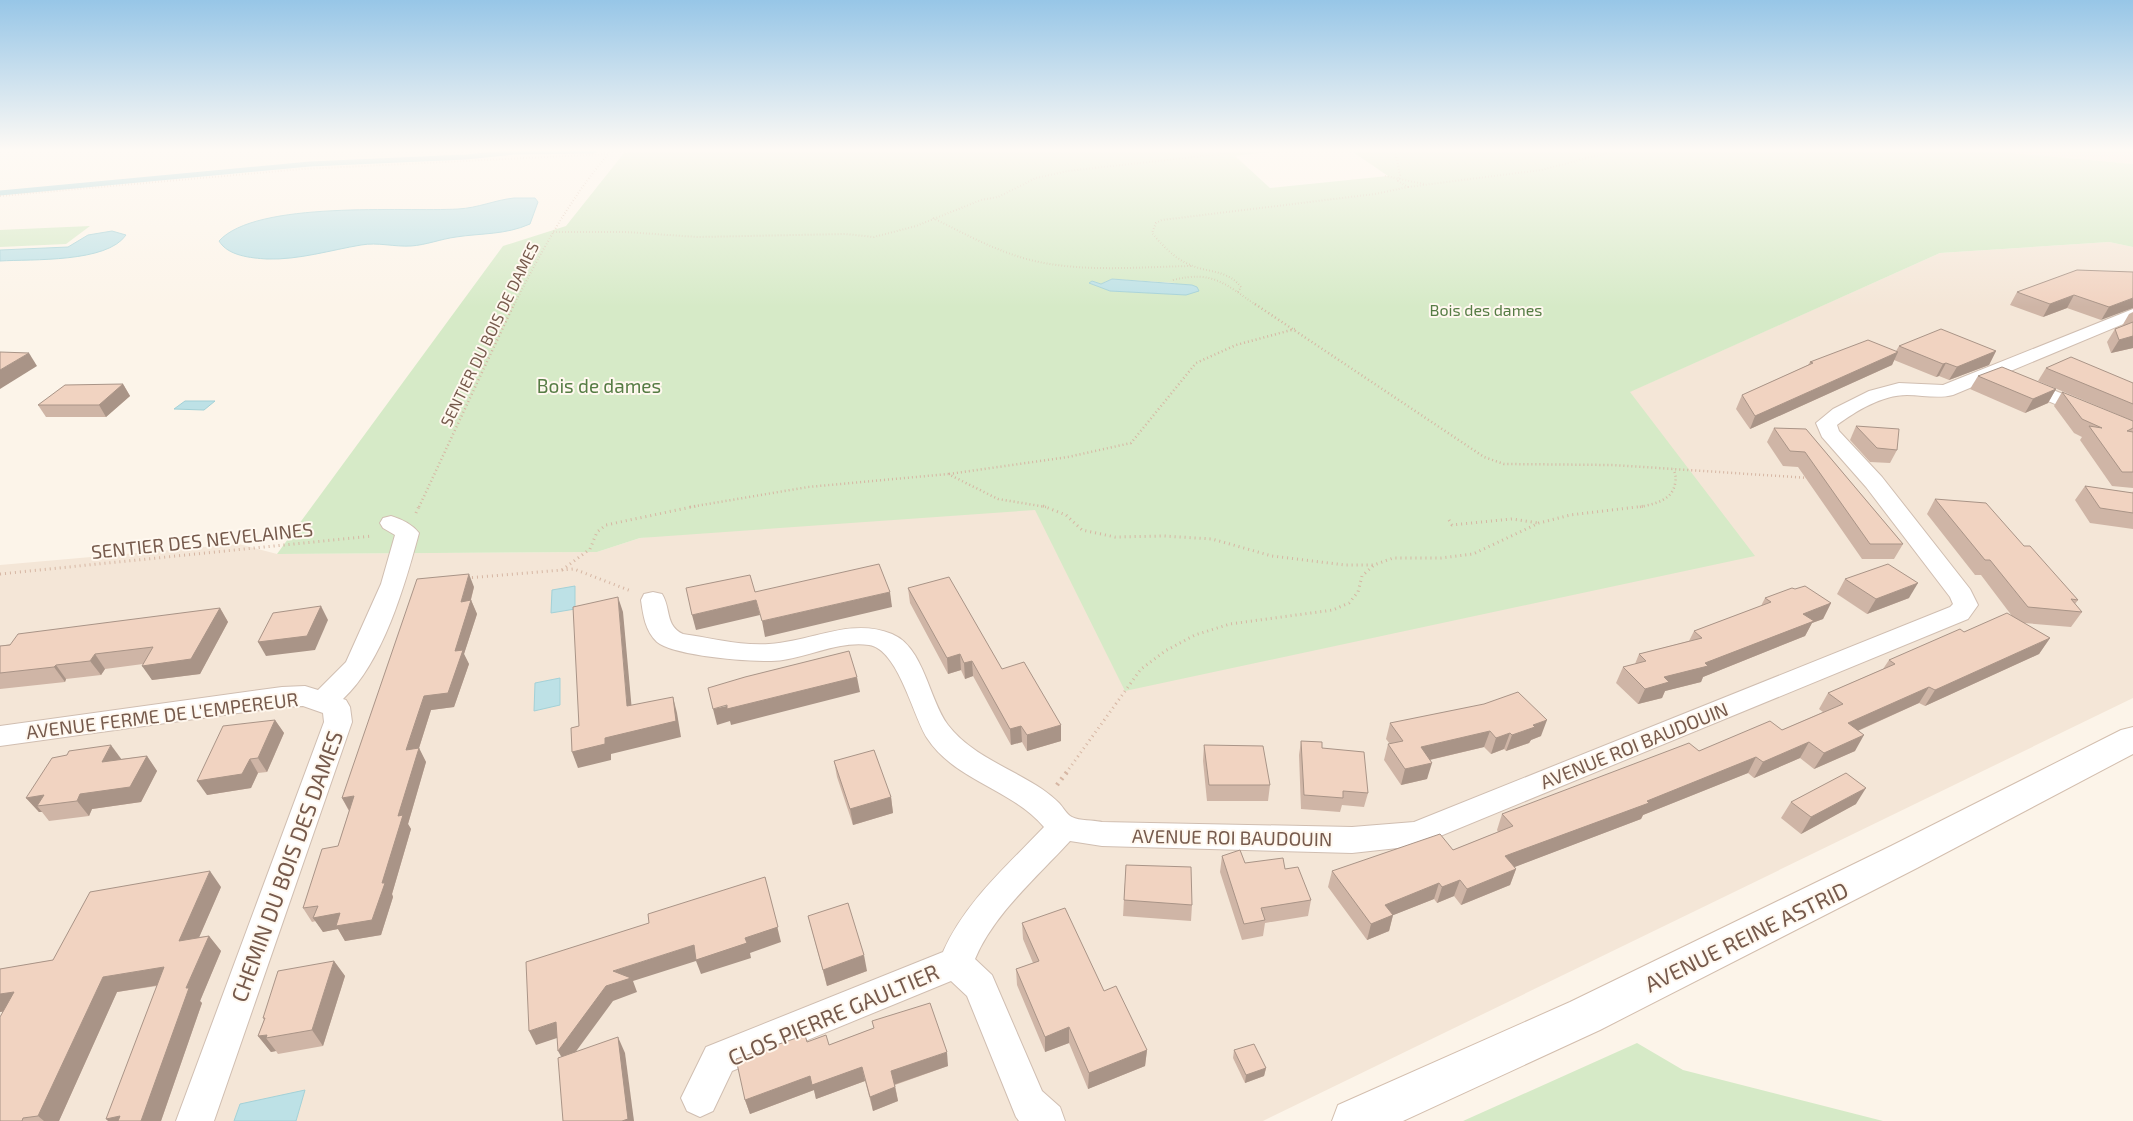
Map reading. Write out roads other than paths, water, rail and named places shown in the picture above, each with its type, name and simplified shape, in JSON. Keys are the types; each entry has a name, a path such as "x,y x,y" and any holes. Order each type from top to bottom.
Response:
{"main road":[{"name":"AVENUE REINE ASTRID","path":"1354,1121 1585,1016 1904,857 2133,739"}],"street":[{"name":"AVENUE ROI BAUDOUIN","path":"1053,817 1102,834 1352,840 1416,834 1959,613 1966,605 1961,595 1874,482 1829,433 1826,423 1879,394 1892,390 1946,391 2133,314"},
{"path":"1995,372 2116,422 2133,431"},
{"name":"CHEMIN DU BOIS DES DAMES","path":"195,1121 338,722 336,707 323,701 341,685 357,666 393,584 399,528"},
{"path":"653,600 655,617 661,633 676,642 769,654 857,635 882,639 898,649 936,731 950,747 1053,817 989,907 959,953 956,963 980,986 1034,1115"},
{"name":"AVENUE FERME DE L'EMPEREUR","path":"0,736 282,696 305,696 323,701"},
{"name":"CLOS PIERRE GAULTIER","path":"700,1098 719,1059 956,963"}],"water":[{"path":"491,202 538,202 530,224 521,228 456,237 417,245 367,244 303,256 267,259 247,257 234,253 219,241 238,228 264,219 297,214 332,211 434,210 473,207"},
{"path":"112,231 126,235 116,244 103,251 68,258 0,261 0,250 68,247 88,235"},
{"path":"1112,279 1192,285 1197,287 1199,291 1186,295 1110,291 1089,283 1092,281 1101,284"},
{"path":"185,401 215,401 204,410 174,409"},
{"path":"575,586 575,609 551,613 552,590"},
{"path":"560,678 560,705 534,711 535,683"},
{"path":"305,1090 296,1121 234,1121 240,1104"}],"park label":[{"name":"Bois des dames","path":"1486,309"},
{"name":"Bois de dames","path":"599,385"}]}
